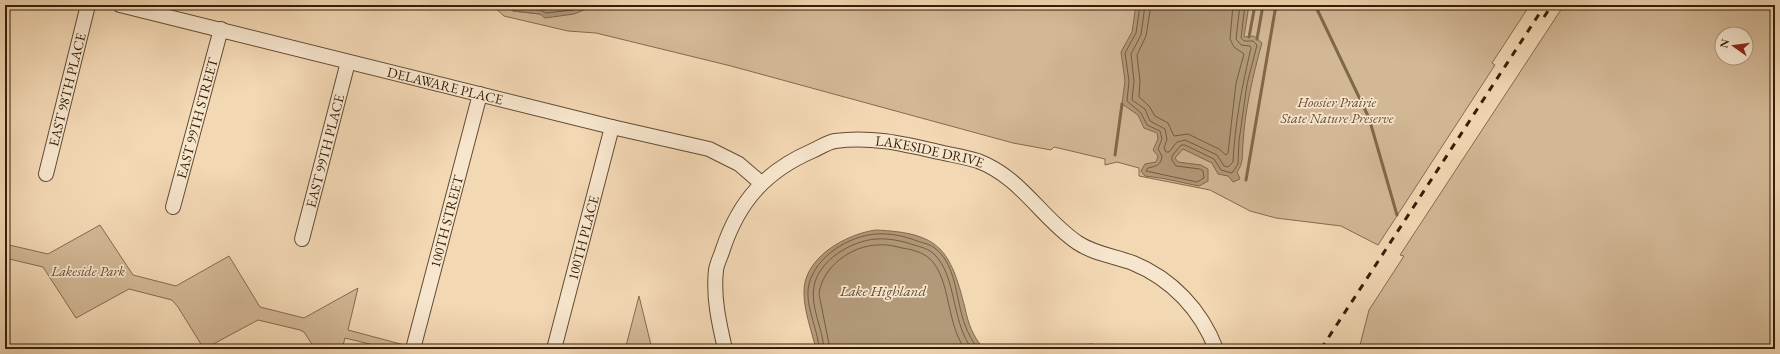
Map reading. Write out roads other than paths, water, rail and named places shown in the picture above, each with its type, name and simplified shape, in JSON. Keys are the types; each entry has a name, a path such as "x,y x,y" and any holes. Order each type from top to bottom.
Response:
{"street":[{"name":"EAST 98TH PLACE","path":"46,174 88,5"},
{"name":"DELAWARE PLACE","path":"120,5 709,150 739,164 761,183"},
{"name":"EAST 99TH STREET","path":"173,207 221,29"},
{"name":"EAST 99TH PLACE","path":"302,239 348,62"},
{"name":"100TH STREET","path":"413,349 480,94"},
{"name":"100TH PLACE","path":"554,349 612,127"},
{"name":"LAKESIDE DRIVE","path":"725,349 716,310 716,270 728,235 743,206 761,183 791,160 833,142 856,139 898,142 977,161 999,171 1017,185 1060,230 1080,244 1099,253 1133,264 1165,281 1193,306 1211,337 1216,349"}],"water":[{"path":"506,5 596,5 574,14 545,18 540,14 513,11"},
{"path":"1136,5 1249,5 1244,37 1254,36 1262,43 1248,105 1244,130 1242,162 1237,172 1240,179 1233,182 1228,176 1218,174 1212,163 1183,149 1175,158 1178,162 1201,165 1208,169 1208,181 1199,186 1145,176 1141,171 1145,164 1156,162 1158,156 1153,150 1158,139 1157,133 1144,128 1138,115 1122,104 1125,81 1121,52 1132,32"},
{"name":"Lake Highland","path":"876,230 915,235 928,240 939,248 947,258 954,271 969,324 977,340 984,349 816,349 804,300 805,281 810,269 828,250 864,232"},
{"path":"1092,344 1104,349 1053,349 1066,346"}],"waterway":[{"path":"1249,37 1255,5"},
{"path":"1257,39 1263,5"},
{"path":"1246,180 1276,5"},
{"path":"1315,5 1369,118 1397,215"},
{"path":"1115,155 1122,104"}],"railway":[{"path":"1321,349 1545,5"},
{"path":"1544,17 1552,5"}],"park label":[{"name":"Hoosier Prairie State Nature Preserve","path":"1337,110"},
{"name":"Lakeside Park","path":"88,271"}]}
